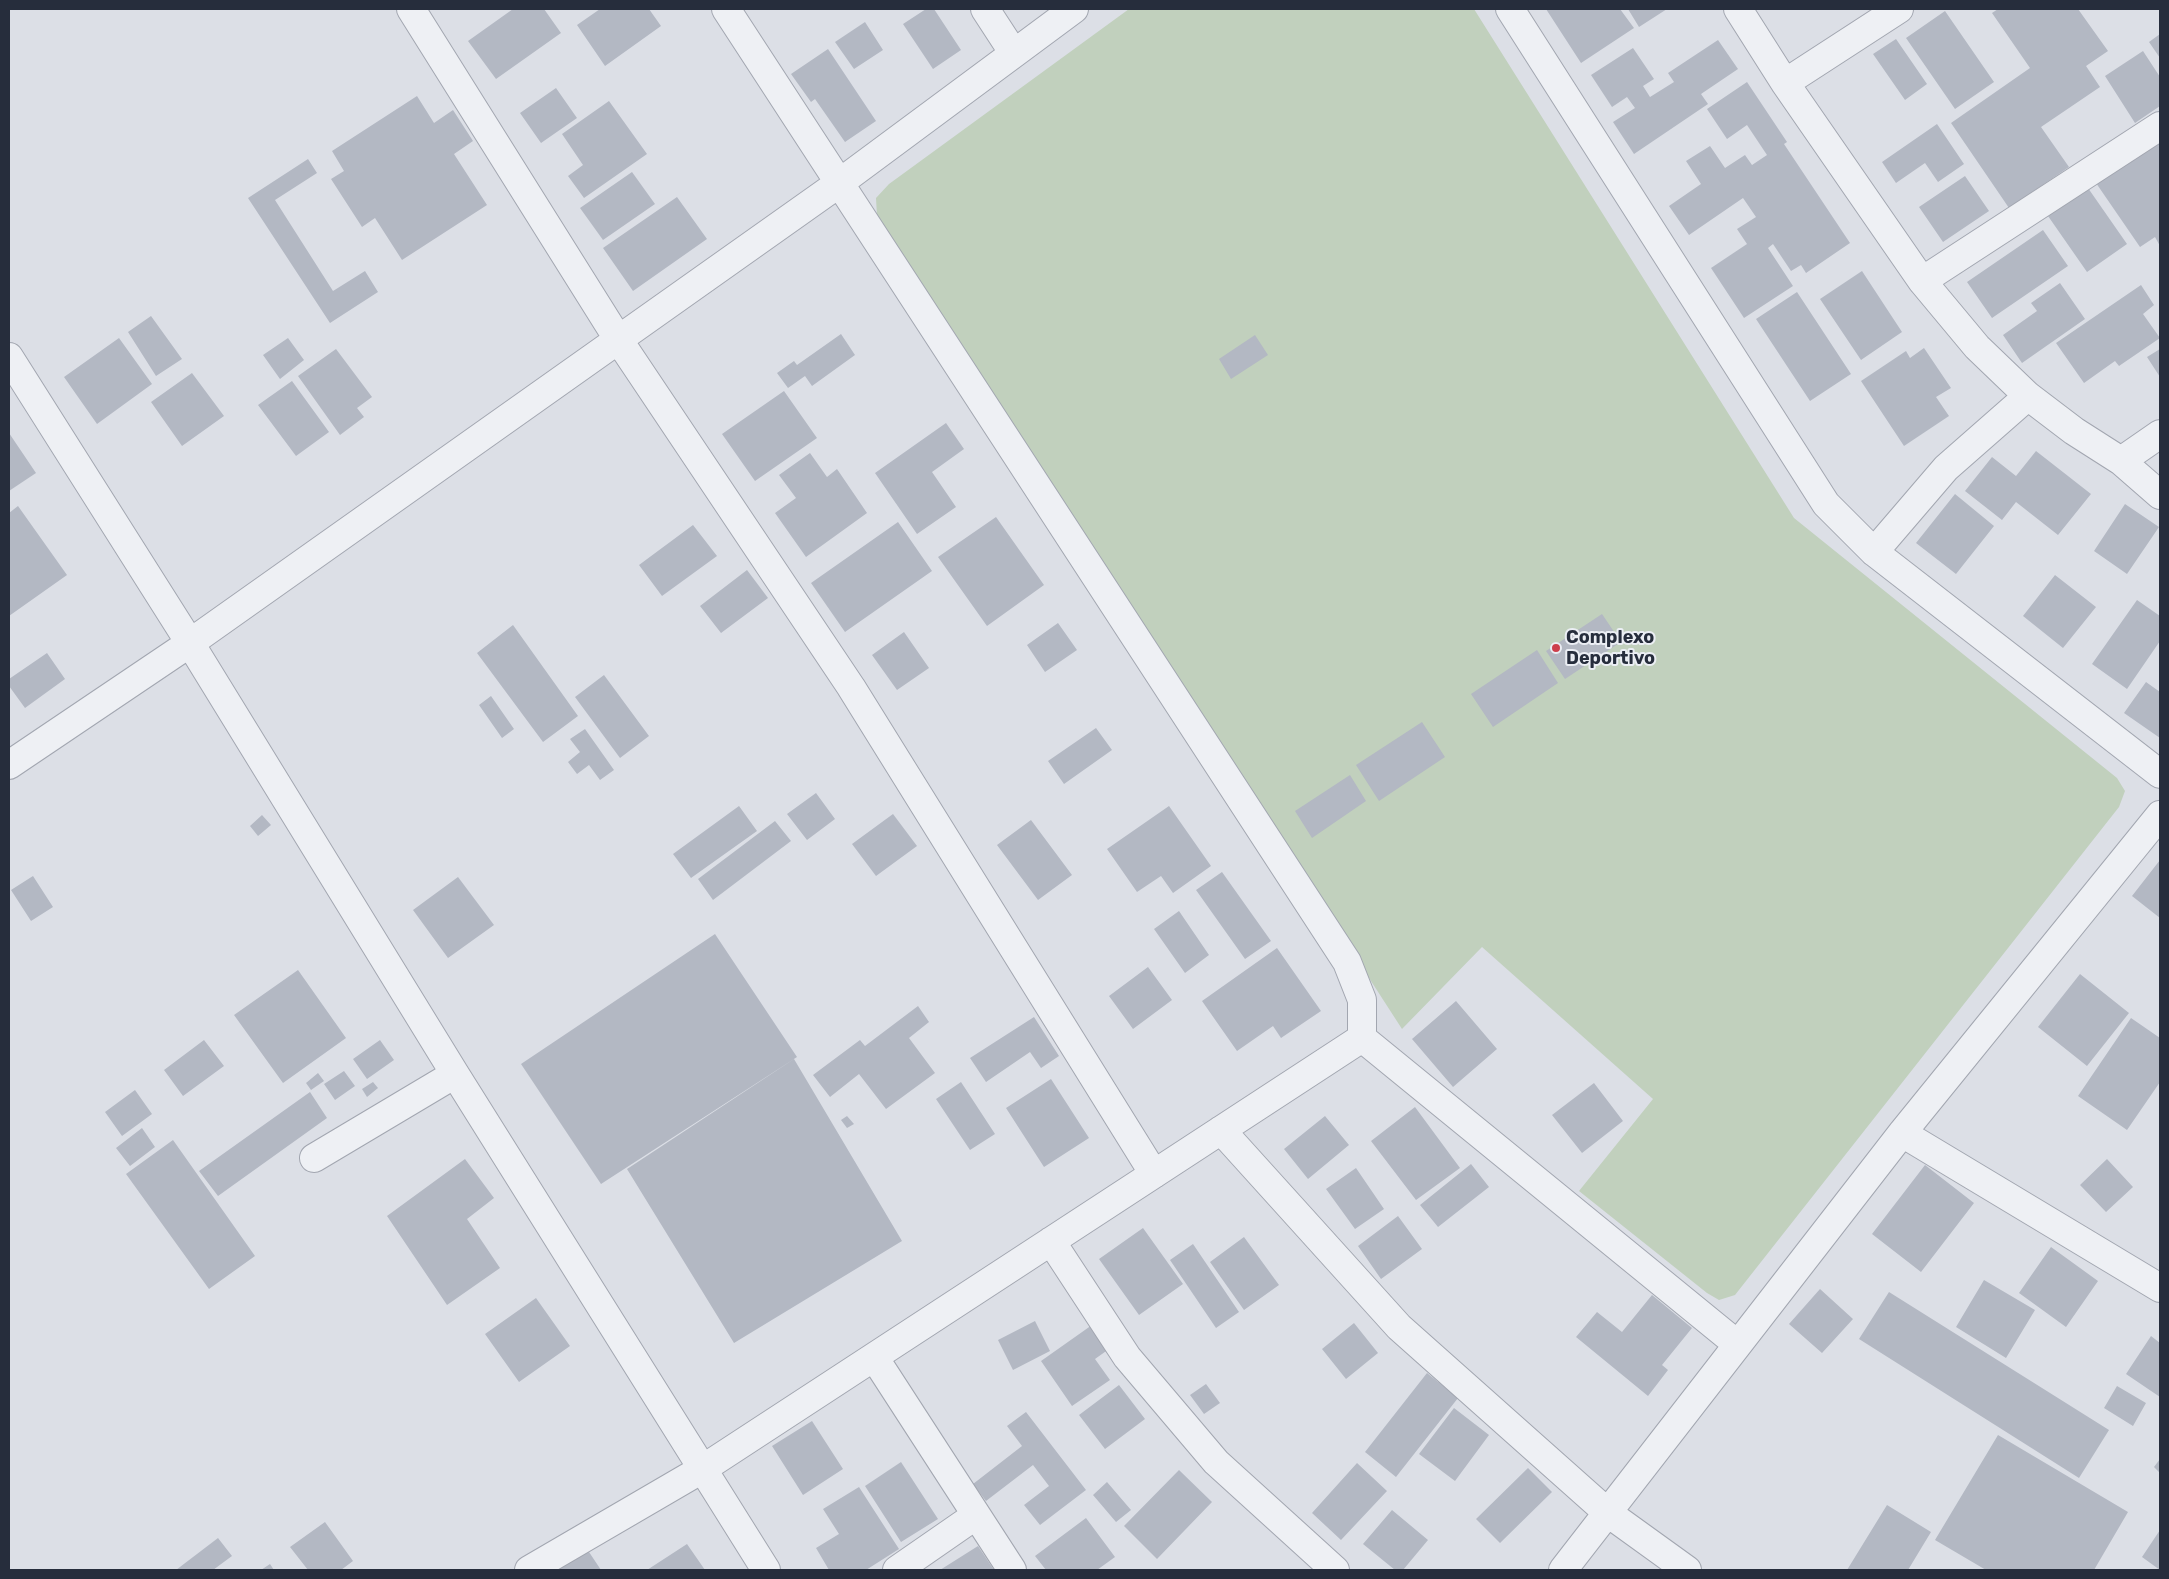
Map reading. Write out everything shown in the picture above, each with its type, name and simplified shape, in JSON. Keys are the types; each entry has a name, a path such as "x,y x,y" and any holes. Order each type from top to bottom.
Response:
{"street":[{"path":"411,9 618,339 851,687 1154,1174"},
{"path":"726,9 838,184 1347,962 1362,1000 1362,1038"},
{"path":"985,9 1012,52"},
{"path":"9,765 190,643 838,184 1012,52 1074,9"},
{"path":"1510,9 1826,504 1874,552 2160,774"},
{"path":"1738,9 1785,83 1922,281 1977,347 2028,396 2074,431 2121,461 2160,495"},
{"path":"1785,83 1899,9"},
{"path":"1922,281 2160,126"},
{"path":"9,357 190,643 455,1074 704,1468 766,1570"},
{"path":"1874,552 1946,468 2028,396"},
{"path":"2121,461 2160,434"},
{"path":"1563,1570 1902,1133 2160,815"},
{"path":"529,1570 704,1468 1362,1038"},
{"path":"1362,1038 1737,1344"},
{"path":"314,1158 455,1074"},
{"path":"1221,1130 1398,1327 1608,1514 1686,1570"},
{"path":"1902,1133 2160,1288"},
{"path":"1050,1241 1127,1357 1216,1462 1335,1570"},
{"path":"874,1357 975,1516 1012,1570"},
{"path":"898,1570 975,1516"}],"green space":[{"name":"Complexo Deportivo","path":"1129,9 1474,9 1794,518 2117,778 2125,791 2119,807 1735,1295 1719,1300 1707,1293 1579,1191 1653,1099 1482,947 1402,1029 877,216 876,198 889,184"}],"building":[{"path":"513,9 544,9 561,33 496,79 468,41"},
{"path":"600,9 649,9 661,26 605,66 577,25"},
{"path":"926,9 934,9 961,50 933,69 903,24"},
{"path":"1546,9 1620,9 1634,28 1581,63"},
{"path":"1628,9 1667,9 1639,27"},
{"path":"1998,9 2078,9 2108,51 2086,66 2100,87 2041,127 2069,167 2009,208 1951,123 2030,68 1992,13"},
{"path":"1945,11 1994,82 1955,109 1906,38"},
{"path":"865,22 883,50 854,69 835,42"},
{"path":"2160,34 2160,58 2149,42"},
{"path":"1896,39 1927,84 1905,100 1873,54"},
{"path":"1718,40 1738,69 1701,94 1708,104 1634,154 1613,122 1635,108 1627,97 1612,107 1591,75 1633,48 1654,79 1643,86 1650,97 1674,82 1668,73"},
{"path":"828,49 876,121 845,142 815,99 811,102 791,74"},
{"path":"2143,51 2160,77 2160,106 2135,123 2105,76"},
{"path":"1747,82 1787,142 1784,144 1850,243 1806,273 1801,265 1791,271 1773,244 1768,248 1793,286 1744,318 1711,268 1747,244 1737,229 1756,217 1743,198 1689,235 1669,206 1701,184 1686,161 1710,146 1725,168 1745,155 1752,165 1767,155 1747,125 1727,139 1707,109"},
{"path":"556,88 577,118 541,143 520,113"},
{"path":"417,96 434,123 453,110 473,141 454,154 487,205 402,260 375,218 362,227 331,179 344,171 332,151"},
{"path":"609,101 647,154 584,198 568,176 583,165 562,134"},
{"path":"1937,124 1964,164 1938,182 1925,163 1896,183 1882,162"},
{"path":"2157,140 2160,144 2160,246 2155,237 2140,247 2096,183"},
{"path":"308,159 317,173 275,200 333,291 365,271 378,292 330,323 248,198"},
{"path":"632,172 655,204 603,240 580,208"},
{"path":"1965,176 1989,211 1943,242 1919,207"},
{"path":"2088,188 2127,244 2087,272 2048,216"},
{"path":"677,197 707,239 633,291 603,248"},
{"path":"2043,230 2068,266 1992,318 1967,282"},
{"path":"1862,271 1902,332 1861,360 1820,299"},
{"path":"2060,283 2085,319 2022,363 2003,335 2037,311 2031,303"},
{"path":"2141,285 2154,305 2143,314 2160,338 2119,366 2115,361 2084,383 2056,343"},
{"path":"1797,292 1851,374 1810,401 1756,319"},
{"path":"151,316 182,359 156,376 128,332"},
{"path":"841,334 855,355 812,386 805,376 788,388 777,373 794,361 797,365"},
{"path":"1255,335 1268,355 1231,379 1219,359"},
{"path":"119,338 152,384 97,424 64,377"},
{"path":"288,338 304,360 280,379 263,355"},
{"path":"1924,348 1951,388 1936,397 1949,416 1904,446 1861,381 1906,351 1910,358"},
{"path":"336,349 372,397 357,408 364,417 340,435 298,376"},
{"path":"2160,349 2160,377 2147,357"},
{"path":"192,373 224,416 182,446 151,402"},
{"path":"292,381 329,432 296,456 258,405"},
{"path":"784,391 817,438 755,481 722,434"},
{"path":"946,423 964,449 932,472 956,507 917,534 875,473"},
{"path":"9,433 36,473 9,491"},
{"path":"2036,451 2091,494 2058,535 2016,502 2002,520 1965,491 1992,457 2016,476"},
{"path":"810,453 827,477 837,469 867,513 806,557 775,513 796,498 779,475"},
{"path":"1955,494 1994,526 1956,574 1916,543"},
{"path":"2125,504 2159,527 2127,574 2094,551"},
{"path":"18,506 67,575 9,616 9,513"},
{"path":"996,517 1044,585 987,626 938,557"},
{"path":"898,522 932,571 845,632 811,583"},
{"path":"693,525 717,556 662,596 639,565"},
{"path":"747,570 768,598 721,633 700,606"},
{"path":"2055,575 2096,607 2063,648 2023,616"},
{"path":"2137,600 2160,616 2160,641 2127,689 2092,664"},
{"path":"1602,614 1621,642 1565,679 1546,651"},
{"path":"1058,623 1077,650 1045,672 1027,645"},
{"path":"513,625 578,716 543,742 477,653"},
{"path":"904,632 929,668 897,690 872,655"},
{"path":"1537,650 1558,683 1493,727 1471,694"},
{"path":"47,653 65,679 25,708 9,686 9,679"},
{"path":"604,675 649,736 620,758 575,697"},
{"path":"2146,682 2160,692 2160,738 2124,713"},
{"path":"491,696 514,729 502,738 479,705"},
{"path":"1422,722 1445,757 1379,801 1356,765"},
{"path":"1096,728 1112,750 1064,784 1048,761"},
{"path":"585,729 614,770 600,780 589,765 577,774 568,762 580,752 570,739"},
{"path":"1350,775 1366,801 1312,838 1295,811"},
{"path":"816,793 835,819 807,840 787,814"},
{"path":"739,806 757,831 691,878 673,854"},
{"path":"1169,806 1211,866 1173,893 1161,876 1137,892 1107,849"},
{"path":"893,814 917,846 876,876 852,844"},
{"path":"262,815 271,825 258,836 250,826"},
{"path":"1031,820 1072,875 1038,900 997,845"},
{"path":"775,821 791,841 713,900 698,879"},
{"path":"2160,860 2160,918 2132,896"},
{"path":"1222,872 1271,941 1245,959 1196,890"},
{"path":"33,876 53,907 31,921 11,890"},
{"path":"458,877 494,925 448,958 413,910"},
{"path":"1179,911 1209,955 1185,973 1154,929"},
{"path":"715,934 797,1057 601,1184 521,1064"},
{"path":"1277,948 1321,1011 1281,1038 1273,1026 1237,1051 1202,1001"},
{"path":"1148,967 1172,1000 1133,1029 1109,996"},
{"path":"298,970 346,1038 283,1083 234,1015"},
{"path":"2080,974 2129,1013 2087,1066 2038,1027"},
{"path":"1456,1001 1497,1049 1453,1087 1412,1039"},
{"path":"918,1006 929,1022 909,1038 935,1073 886,1109 859,1074 830,1097 813,1075 860,1040 865,1046"},
{"path":"1034,1017 1059,1056 1041,1068 1030,1052 986,1082 970,1058"},
{"path":"2131,1018 2160,1038 2160,1082 2127,1130 2078,1096"},
{"path":"204,1040 224,1066 183,1096 164,1070"},
{"path":"380,1040 394,1060 367,1079 353,1059"},
{"path":"794,1059 902,1241 734,1343 627,1169"},
{"path":"344,1071 355,1086 335,1100 324,1084"},
{"path":"318,1073 324,1081 311,1090 306,1083"},
{"path":"1051,1079 1089,1138 1044,1167 1006,1108"},
{"path":"373,1082 378,1088 367,1097 362,1089"},
{"path":"961,1082 995,1134 970,1150 936,1099"},
{"path":"1594,1083 1623,1121 1582,1153 1552,1115"},
{"path":"135,1090 152,1114 122,1136 105,1112"},
{"path":"310,1092 327,1118 218,1196 199,1171"},
{"path":"1415,1107 1460,1168 1416,1200 1371,1141"},
{"path":"847,1116 854,1124 847,1128 841,1120"},
{"path":"1325,1116 1349,1145 1308,1179 1284,1149"},
{"path":"142,1128 155,1147 130,1166 116,1148"},
{"path":"173,1140 255,1256 209,1289 126,1174"},
{"path":"465,1159 494,1198 467,1219 500,1268 447,1305 387,1216"},
{"path":"2107,1159 2133,1187 2106,1212 2080,1185"},
{"path":"1471,1164 1489,1187 1438,1227 1420,1205"},
{"path":"1925,1165 1974,1203 1921,1272 1872,1234"},
{"path":"1356,1168 1384,1209 1355,1229 1326,1189"},
{"path":"1398,1216 1422,1249 1381,1279 1358,1246"},
{"path":"1143,1228 1183,1284 1139,1315 1099,1259"},
{"path":"1244,1237 1279,1285 1244,1310 1210,1262"},
{"path":"1193,1244 1239,1312 1216,1328 1170,1260"},
{"path":"2051,1247 2098,1281 2066,1327 2019,1293"},
{"path":"1984,1280 2035,1310 2006,1358 1956,1327"},
{"path":"1820,1289 1853,1319 1822,1353 1789,1324"},
{"path":"1889,1292 2109,1430 2079,1478 1859,1339"},
{"path":"1652,1295 1692,1328 1662,1365 1668,1370 1648,1396 1576,1337 1597,1312 1622,1332"},
{"path":"536,1298 570,1346 519,1382 485,1334"},
{"path":"1035,1321 1050,1351 1013,1370 998,1340"},
{"path":"1354,1323 1378,1353 1346,1379 1322,1349"},
{"path":"1092,1325 1109,1349 1095,1359 1110,1380 1072,1406 1041,1361"},
{"path":"2151,1336 2160,1343 2160,1397 2126,1374"},
{"path":"1427,1373 1458,1398 1396,1477 1365,1452"},
{"path":"1206,1384 1220,1403 1204,1414 1190,1395"},
{"path":"1119,1385 1145,1419 1105,1449 1079,1415"},
{"path":"2117,1386 2146,1403 2133,1426 2104,1408"},
{"path":"1454,1408 1489,1435 1455,1481 1419,1454"},
{"path":"1026,1412 1086,1490 1040,1525 1024,1505 1049,1486 1033,1465 986,1501 973,1484 1022,1446 1007,1426"},
{"path":"812,1421 843,1469 803,1495 772,1446"},
{"path":"1998,1435 2128,1512 2094,1570 1986,1570 1935,1540"},
{"path":"2160,1459 2160,1473 2154,1467"},
{"path":"901,1462 938,1519 901,1542 865,1486"},
{"path":"1357,1463 1387,1491 1341,1540 1312,1513"},
{"path":"1528,1468 1552,1492 1500,1543 1476,1519"},
{"path":"1179,1470 1212,1502 1157,1559 1124,1526"},
{"path":"1107,1482 1131,1510 1116,1522 1093,1495"},
{"path":"859,1487 899,1549 866,1570 829,1570 816,1548 839,1534 823,1509"},
{"path":"1887,1505 1931,1532 1908,1570 1847,1570"},
{"path":"1392,1510 1428,1540 1403,1570 1395,1570 1363,1544"},
{"path":"1086,1518 1115,1557 1097,1570 1046,1570 1035,1556"},
{"path":"325,1522 353,1561 341,1570 308,1570 290,1547"},
{"path":"2160,1530 2160,1570 2142,1557"},
{"path":"218,1538 232,1556 213,1570 176,1570"},
{"path":"687,1544 705,1570 647,1570"},
{"path":"978,1546 994,1570 940,1570"},
{"path":"587,1549 601,1570 556,1570"},
{"path":"270,1564 274,1570 261,1570"}],"place":[{"name":"Complexo Deportivo","path":"1556,648"}]}
